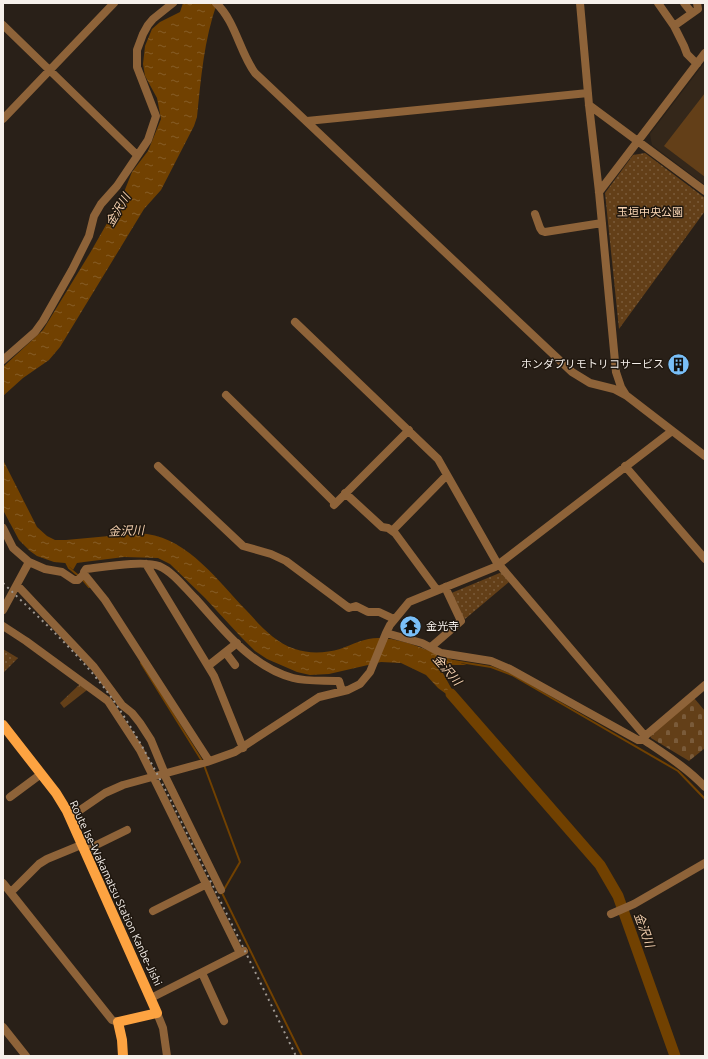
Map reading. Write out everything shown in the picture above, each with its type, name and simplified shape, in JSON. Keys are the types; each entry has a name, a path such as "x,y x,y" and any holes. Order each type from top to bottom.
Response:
{"main road":[{"name":"Route Ise-Wakamatsu Station Kanbe-Jishi","path":"3,725 56,793 70,817 82,848 157,1013"},
{"path":"123,1056 122,1040 118,1022 157,1013"}],"street":[{"path":"3,119 114,3"},
{"path":"3,360 35,332 43,321 85,244 94,216 101,204 117,186 148,140 156,116 137,66 138,50 142,34 148,25 153,19 173,3"},
{"path":"580,3 616,372 621,387 627,396"},
{"path":"658,3 674,26 687,54 697,64"},
{"path":"684,3 692,13"},
{"path":"674,26 698,9 697,3"},
{"path":"219,6 231,22 245,58 252,69 572,372 590,383 614,389 627,396 705,456"},
{"path":"3,25 137,155"},
{"path":"599,192 705,53"},
{"path":"306,121 588,93"},
{"path":"589,105 705,192"},
{"path":"536,214 540,228 545,232 602,223"},
{"path":"295,322 438,459 496,561 644,738 678,762 695,776 705,787"},
{"path":"226,395 335,504 409,430"},
{"path":"70,817 104,793 133,782 165,774 235,752 319,697 342,691 360,684 370,672 386,633 394,619 409,602 494,567 672,431"},
{"path":"158,466 243,546 271,554 286,561 349,608 356,606 368,612 379,612 394,619"},
{"path":"625,466 705,559"},
{"path":"392,531 447,475"},
{"path":"345,493 382,527 392,531 400,538 437,590"},
{"path":"3,528 13,548 29,562 45,569 62,572 74,580 82,576 86,569 146,564 160,567 170,573 237,643 260,664 293,678 339,681 342,691"},
{"path":"3,610 29,562"},
{"path":"146,564 214,676 243,748"},
{"path":"82,576 105,600 205,762"},
{"path":"17,585 94,667 119,702 140,723 151,740 165,774 221,890"},
{"path":"431,647 461,621 445,587"},
{"path":"3,626 108,701 140,750 242,952 151,998"},
{"path":"386,633 414,640 431,647 438,652 448,655 491,661 510,669 638,740 644,738 705,685"},
{"path":"208,666 237,643"},
{"path":"226,653 235,666"},
{"path":"10,797 41,774"},
{"path":"11,892 39,864 47,859 82,848 127,830"},
{"path":"611,914 632,905 705,863"},
{"path":"3,883 112,1020 118,1022"},
{"path":"153,911 207,884"},
{"path":"202,973 224,1021"},
{"path":"157,1013 163,1028 167,1056"},
{"path":"3,1027 26,1056"}],"shaded area":[{"path":"705,62 705,185 652,145 650,134"}],"green space":[{"path":"705,93 705,177 664,146"},
{"name":"玉垣中央公園","path":"645,153 705,198 705,211 619,329 605,193 633,155"},
{"path":"502,572 509,582 465,619 460,614 449,594"},
{"path":"3,649 18,658 3,673"},
{"path":"80,684 87,690 64,708 60,703"},
{"path":"694,698 705,711 705,748 689,761 651,738 650,734"}],"water":[{"path":"183,3 217,3 206,45 197,117 194,126 161,190 144,209 60,347 49,360 23,378 3,396 3,367 43,330 122,197 132,172 148,151 161,119 157,98 145,76 143,64 145,46 152,29 160,22 180,12"},
{"path":"3,460 37,527 47,536 55,540 141,534 162,538 176,544 202,563 262,627 274,638 287,646 306,652 323,652 340,649 365,640 376,638 391,639 413,645 467,665 441,664 439,666 460,704 438,688 426,675 401,663 381,662 329,674 310,675 297,672 267,659 255,651 205,598 170,564 158,558 124,557 84,562 77,563 73,570 65,563 54,562 37,556 19,540 3,510"}],"waterway":[{"path":"67,564 69,568 80,577"},
{"path":"83,580 89,587"},
{"path":"454,661 491,667 512,675 678,771 705,799"},
{"path":"141,663 202,761"},
{"name":"金沢川","path":"451,694 600,865 618,896 675,1056"},
{"path":"204,765 240,862 222,893 302,1056"}],"railway":[{"path":"3,583 59,637 86,666 99,681 124,716 169,796 296,1056"}],"place":[{"name":"ホンダプリモトリコサービス","path":"679,364"},
{"name":"金光寺","path":"411,626"}]}
